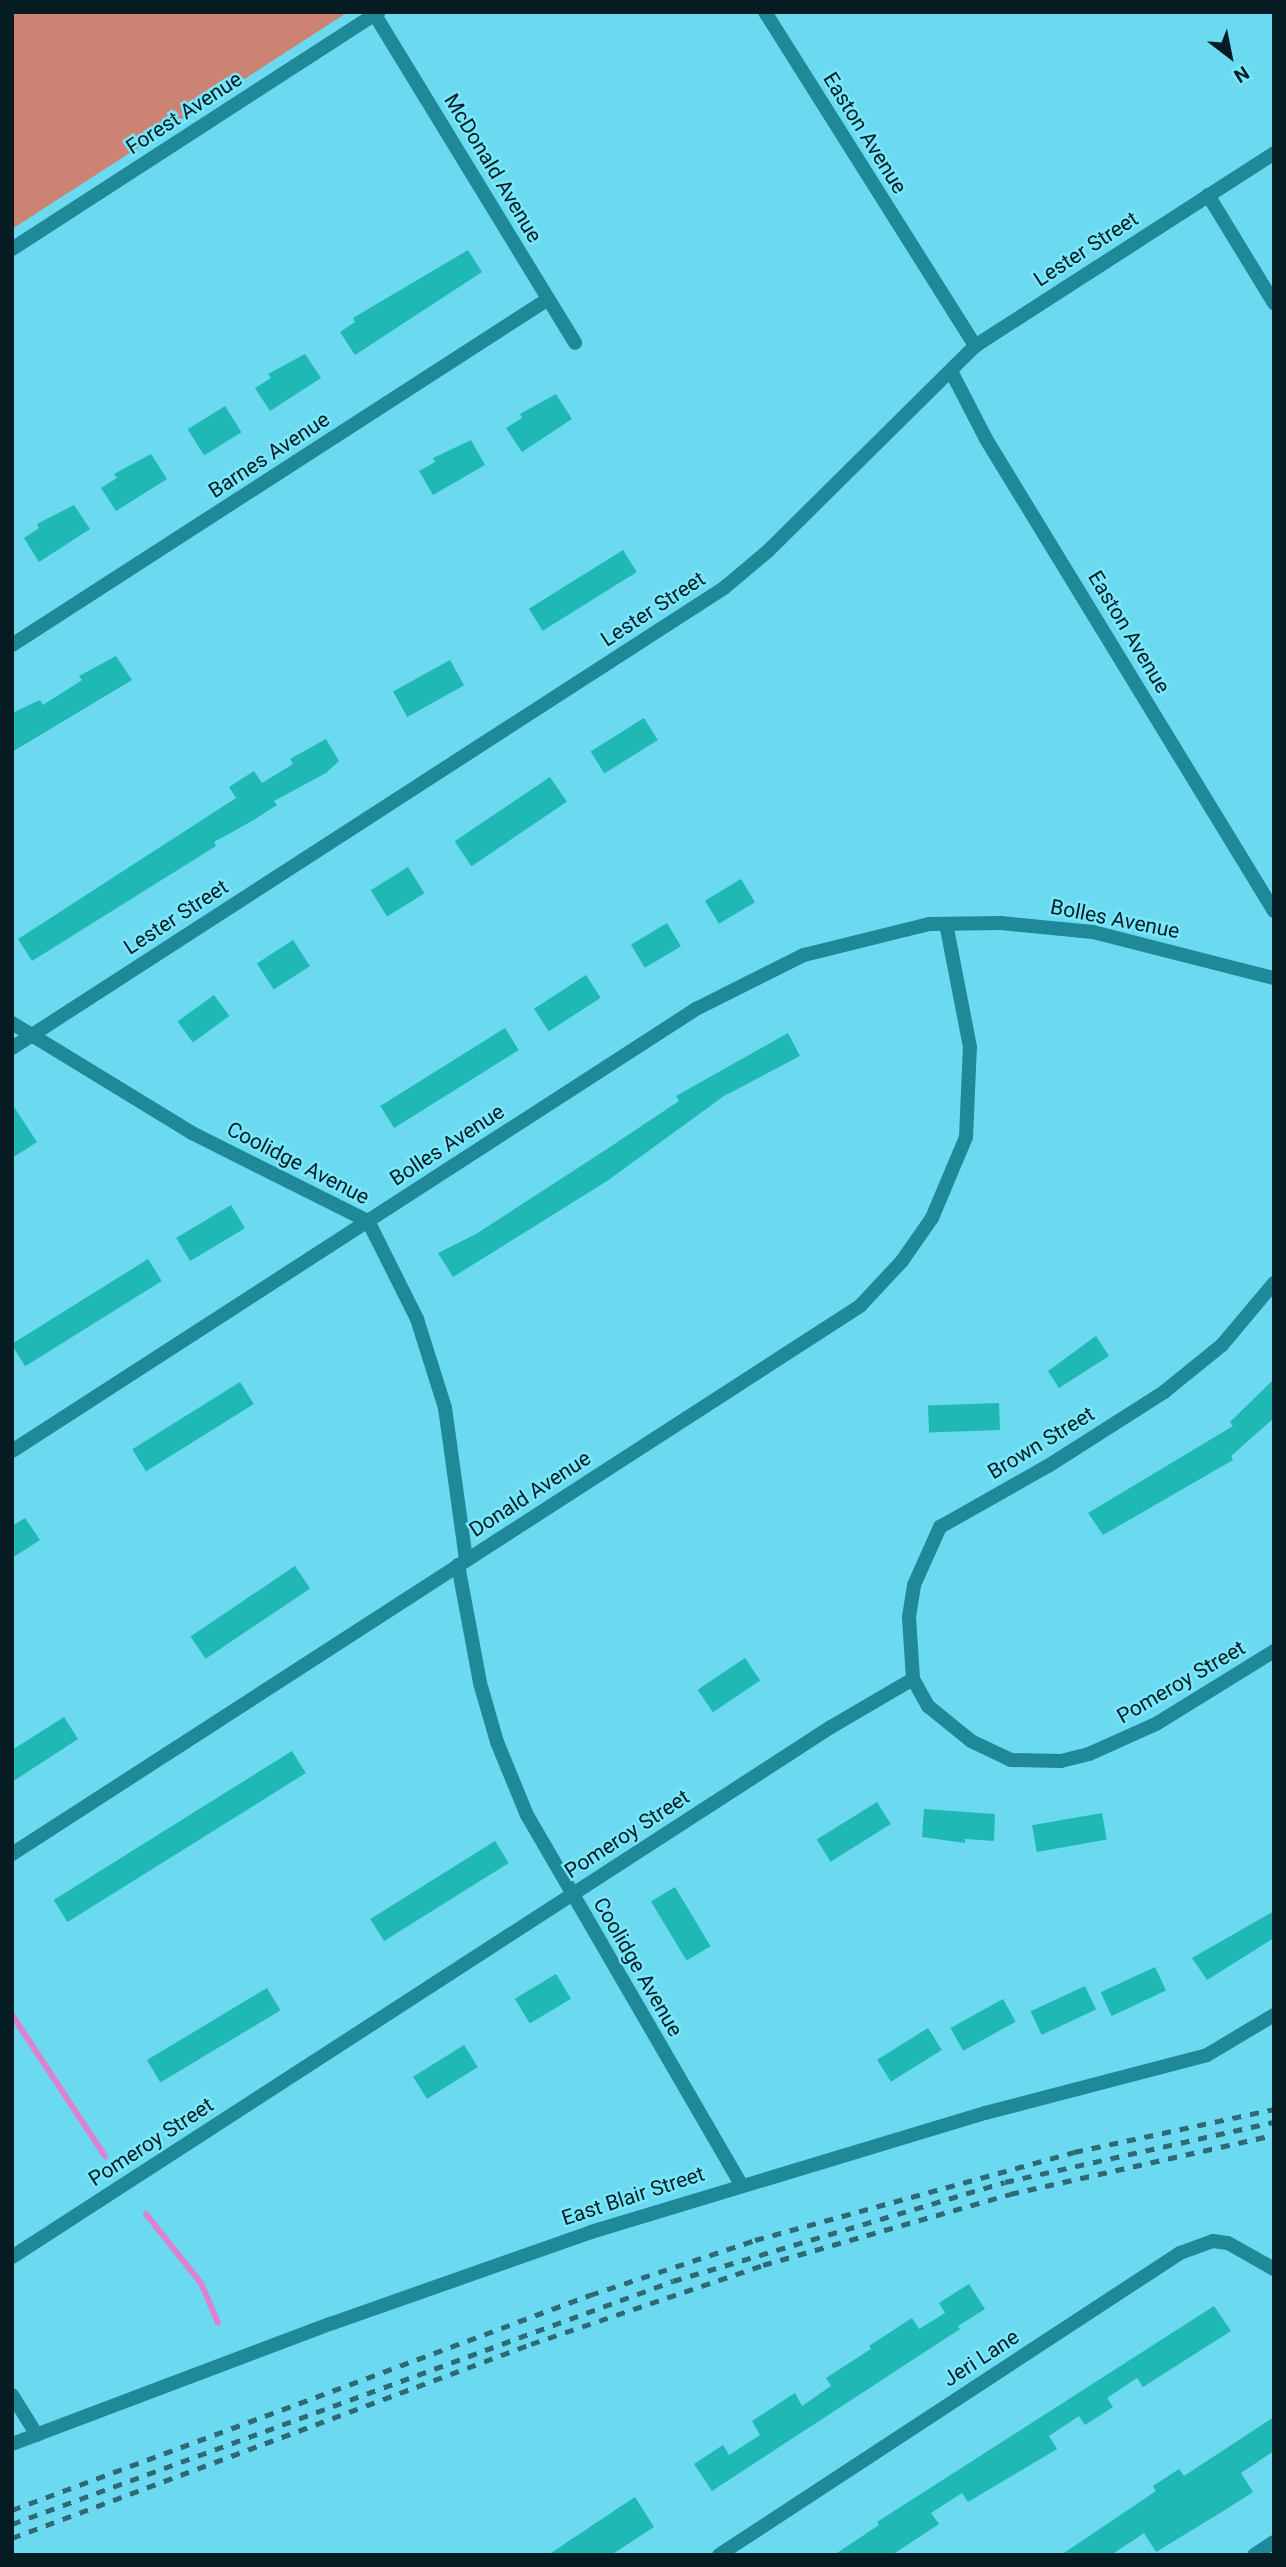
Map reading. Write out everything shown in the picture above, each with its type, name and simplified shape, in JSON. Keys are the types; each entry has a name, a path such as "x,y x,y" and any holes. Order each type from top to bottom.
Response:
{"street":[{"name":"Easton Avenue","path":"765,12 975,346"},
{"name":"Forest Avenue","path":"12,249 377,14"},
{"name":"McDonald Avenue","path":"377,14 575,343"},
{"name":"Lester Street","path":"12,1048 724,588 768,551 952,373 975,346 1274,153"},
{"path":"1208,195 1274,303"},
{"name":"Barnes Avenue","path":"12,645 548,299"},
{"name":"Easton Avenue","path":"952,373 986,439 1274,911"},
{"name":"Bolles Avenue","path":"12,1451 737,985 839,943 929,924 1012,923 1093,932 1274,978"},
{"name":"Donald Avenue","path":"12,1854 860,1306 902,1261 943,1198 966,1138 970,1088 966,1021 946,924"},
{"name":"Coolidge Avenue","path":"12,1023 192,1133 368,1221 417,1319 445,1408 462,1563 480,1683 497,1742 527,1815 740,2183"},
{"name":"Brown Street","path":"913,1679 909,1617 914,1585 940,1527 1048,1466 1173,1385 1230,1337 1274,1283"},
{"name":"Pomeroy Street","path":"12,2257 572,1895 913,1679 928,1706 971,1741 1011,1760 1061,1760 1089,1754 1156,1724 1274,1651"},
{"name":"East Blair Street","path":"12,2444 469,2273 740,2183 1206,2055 1274,2015"},
{"name":"Jeri Lane","path":"719,2555 738,2550 1180,2253 1213,2241 1228,2243 1274,2269"},
{"path":"12,2395 37,2435"},
{"path":"1254,2555 1274,2542"}],"shaded area":[{"path":"12,12 348,12 12,229"}],"building":[{"path":"468,250 482,272 355,355 340,332 355,322 353,318"},
{"path":"305,354 321,378 270,411 255,388 271,378 268,374"},
{"path":"556,394 572,419 522,452 506,428 522,418 520,414"},
{"path":"225,406 241,432 204,456 188,429"},
{"path":"471,440 485,465 433,495 419,471 435,462 433,458"},
{"path":"151,454 167,479 116,511 101,488 117,478 114,474"},
{"path":"74,505 90,529 39,562 24,538 39,528 37,524"},
{"path":"623,550 637,572 543,631 529,609"},
{"path":"116,656 132,680 12,752 12,713 40,700 43,705 82,680 79,676"},
{"path":"450,660 464,685 407,717 393,692"},
{"path":"644,718 658,740 604,773 591,751"},
{"path":"326,739 339,761 326,773 274,801 277,805 214,842 216,846 32,961 18,939 236,798 229,787 254,771 262,783 293,764 290,759"},
{"path":"550,777 567,802 471,866 455,841"},
{"path":"408,867 424,893 387,917 371,890"},
{"path":"741,879 755,902 719,924 705,901"},
{"path":"667,923 681,946 645,968 631,945"},
{"path":"293,940 310,966 274,989 257,963"},
{"path":"586,975 601,998 549,1031 534,1009"},
{"path":"214,995 229,1016 193,1042 178,1021"},
{"path":"505,1028 519,1050 394,1128 380,1106"},
{"path":"788,1033 800,1056 724,1096 607,1181 453,1277 438,1253 476,1234 607,1149 679,1101 676,1096"},
{"path":"12,1104 37,1142 12,1158"},
{"path":"231,1205 245,1228 190,1261 176,1238"},
{"path":"148,1259 162,1281 25,1366 12,1344"},
{"path":"1096,1336 1109,1356 1059,1388 1048,1371"},
{"path":"1274,1379 1274,1418 1231,1456 1233,1460 1103,1535 1088,1513 1233,1426 1230,1422"},
{"path":"240,1382 254,1404 146,1471 132,1449"},
{"path":"999,1403 1000,1430 929,1432 928,1405"},
{"path":"25,1518 40,1540 12,1558 12,1526"},
{"path":"295,1566 310,1588 206,1659 191,1636"},
{"path":"745,1658 760,1680 713,1712 698,1690"},
{"path":"64,1717 78,1739 12,1782 12,1750"},
{"path":"292,1751 306,1773 67,1922 54,1900"},
{"path":"877,1802 891,1824 831,1862 817,1840"},
{"path":"924,1809 995,1814 994,1841 965,1839 965,1843 922,1837"},
{"path":"1102,1813 1107,1840 1037,1852 1032,1825"},
{"path":"495,1841 509,1863 384,1941 370,1919"},
{"path":"675,1887 711,1946 687,1961 651,1901"},
{"path":"1274,1911 1274,1938 1207,1980 1192,1958"},
{"path":"1155,1967 1166,1991 1112,2016 1101,1992"},
{"path":"556,1974 571,1999 530,2024 515,1999"},
{"path":"1085,1986 1096,2010 1042,2035 1031,2011"},
{"path":"267,1988 280,2010 160,2082 147,2060"},
{"path":"1003,1999 1016,2022 963,2051 951,2028"},
{"path":"928,2028 942,2050 891,2082 877,2060"},
{"path":"464,2045 478,2067 427,2099 413,2077"},
{"path":"969,2284 985,2309 958,2326 960,2329 712,2491 694,2464 723,2445 729,2455 760,2435 752,2421 795,2393 802,2406 831,2386 826,2378 912,2318 919,2329 945,2313 939,2303"},
{"path":"1214,2306 1231,2331 1143,2387 1137,2378 1107,2398 1113,2407 1085,2425 1079,2416 1049,2436 1057,2449 968,2502 962,2493 931,2513 939,2524 892,2555 834,2555 879,2525 877,2522"},
{"path":"1274,2417 1274,2451 1241,2473 1253,2492 1156,2552 1144,2533 1111,2555 1061,2555 1156,2491 1153,2486 1179,2469 1184,2476"},
{"path":"635,2497 654,2527 611,2555 548,2555"}],"waterway":[{"path":"12,2015 105,2156"},
{"path":"146,2214 201,2283 218,2323"}],"railway":[{"path":"12,2510 590,2295 755,2240 1074,2152 1274,2109"},
{"path":"12,2524 673,2281 1005,2182 1274,2122"},
{"path":"12,2538 531,2344 763,2265 1010,2194 1274,2135"}]}
